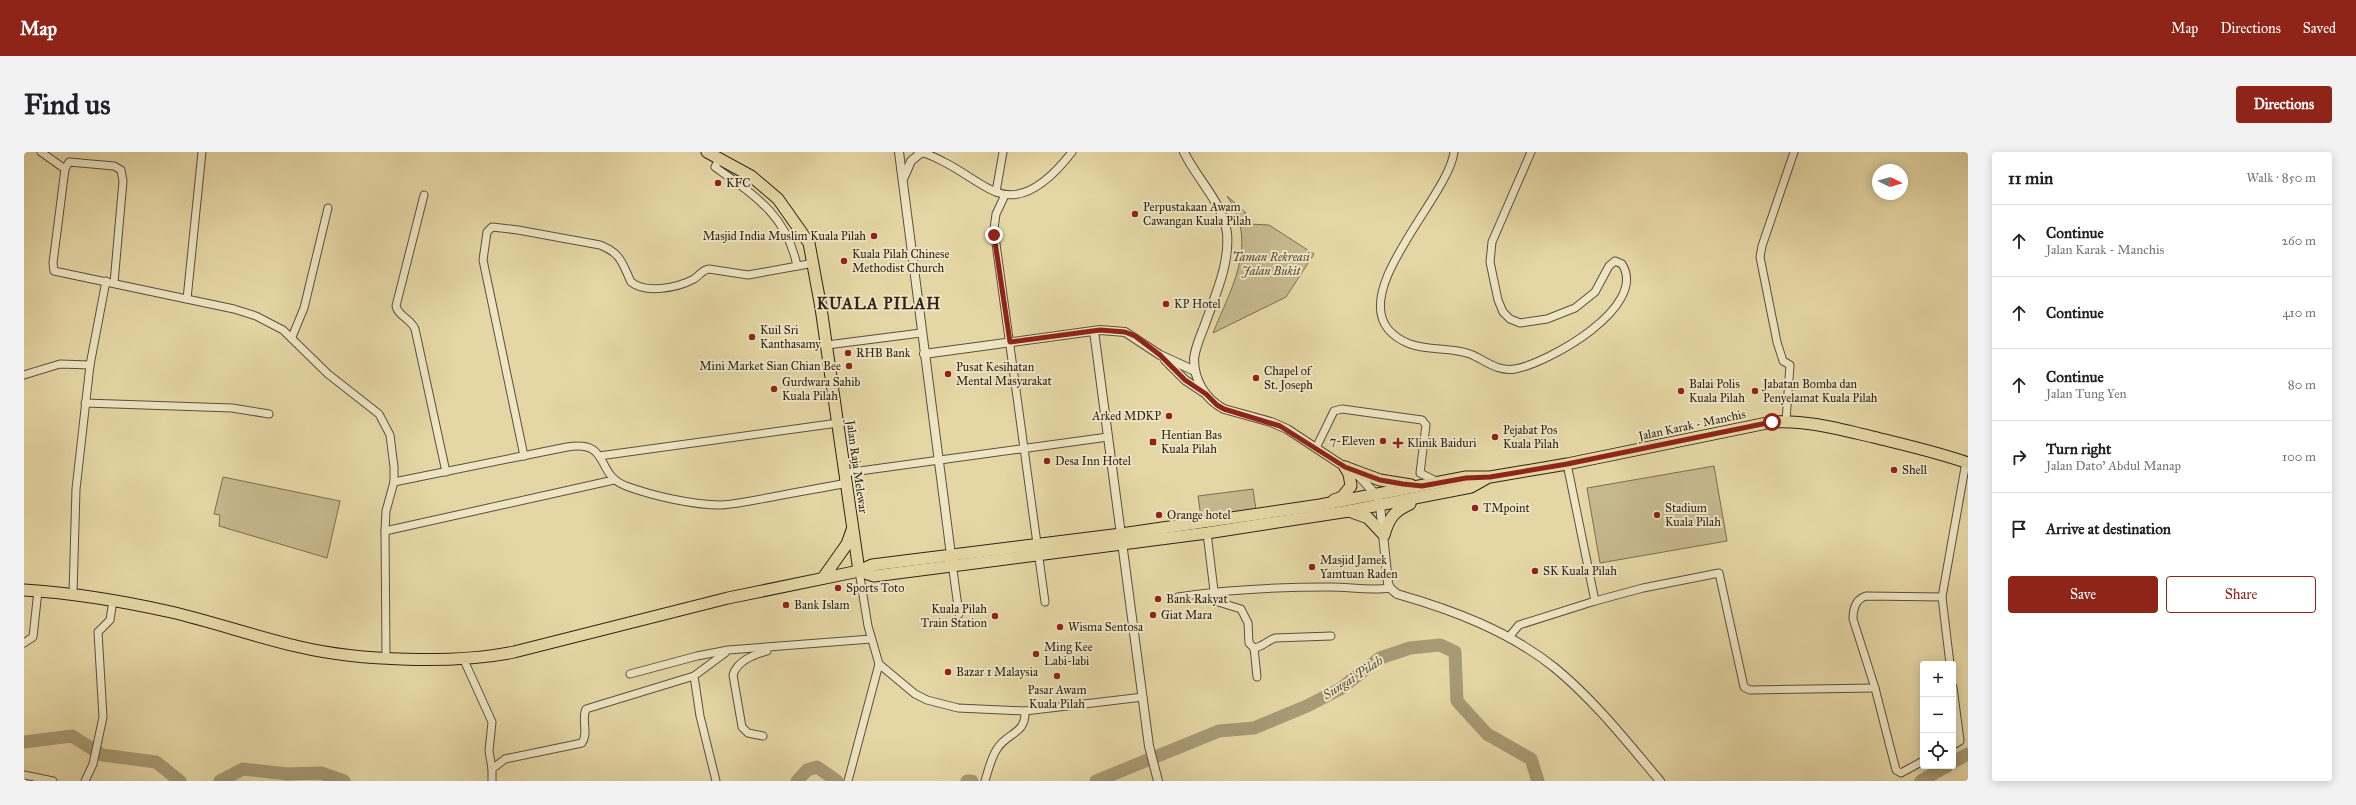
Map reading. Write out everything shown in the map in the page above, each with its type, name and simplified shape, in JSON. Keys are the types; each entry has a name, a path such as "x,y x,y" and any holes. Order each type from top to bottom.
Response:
{"main road":[{"name":"Jalan Raja Melewar","path":"707,152 751,176 778,200 809,243 814,263 827,345 859,571"},
{"name":"Jalan Karak - Manchis","path":"1490,477 1567,464 1757,425 1786,421 1827,426 1934,452 1967,462"},
{"path":"1320,505 1342,497 1348,491 1351,480 1345,467"},
{"path":"1345,467 1380,480 1422,486"},
{"path":"1122,539 1207,533 1349,510 1422,486 1466,478 1490,477"},
{"path":"24,590 73,594 113,600 172,612 300,647 342,654 386,657 463,658 514,652 728,598 859,571 872,565 951,560 1038,550 1122,539 1320,505 1422,497 1471,487 1490,477"},
{"path":"1349,510 1368,518 1384,535 1390,518 1396,510 1422,497"},
{"path":"823,578 847,544 853,528"}],"street":[{"path":"41,152 65,169"},
{"path":"187,299 202,152"},
{"path":"899,152 921,333 959,614"},
{"path":"903,192 906,170 911,160 923,152 965,173 996,192 1006,194 1018,194 1036,187 1072,152"},
{"path":"996,192 1003,152"},
{"path":"1184,152 1221,214 1226,232 1227,243 1225,261 1218,287 1196,349 1195,371 1200,386 1206,394 1217,405 1224,409 1280,426 1360,478 1378,500 1384,535 1388,583 1390,588 1397,594 1449,610 1509,637 1554,667 1585,695 1660,781"},
{"path":"1454,152 1451,168 1404,243 1385,283 1381,305 1382,317 1387,327 1394,335 1410,344 1464,353 1492,366 1506,369 1536,362 1589,332 1604,321 1615,308 1623,295 1626,282 1624,267 1622,264 1615,261 1611,263 1595,292 1575,308 1547,319 1520,322 1510,319 1503,312 1496,290 1490,262 1492,242 1531,152"},
{"path":"1786,421 1790,365 1783,361 1776,342 1760,257 1762,246 1794,152"},
{"path":"719,159 715,167 751,193 770,211 786,231 793,247 797,266"},
{"path":"114,283 123,181 121,170 114,166 69,162 65,169 53,270 58,273 106,281 114,283 187,299 256,316 276,325 292,337 328,374 380,414 392,443 394,482 386,511 385,531 386,657"},
{"path":"1006,194 996,214 994,229 1045,602"},
{"path":"424,195 396,306 400,314 412,323 415,329 446,472"},
{"path":"292,337 297,329 304,308 328,208"},
{"path":"524,456 483,260 487,232 492,227 518,230 611,250 623,262 631,282 648,289 660,289 694,279 703,270 709,269 748,275 814,263"},
{"path":"73,594 74,507 90,365 106,281"},
{"path":"924,354 1094,331 1125,332 1135,336 1160,355 1185,380 1206,394"},
{"path":"1094,331 1142,697 1149,746 1158,781"},
{"path":"827,345 921,333"},
{"path":"1160,355 1195,371"},
{"path":"24,375 60,364 90,365"},
{"path":"85,404 232,408 269,414"},
{"path":"1316,448 1334,411 1349,410 1422,420 1426,425 1420,474 1440,482"},
{"path":"599,456 838,423"},
{"path":"385,531 614,480 644,492 687,501 720,505 938,460 1108,437"},
{"path":"394,482 567,447 584,445 591,447 599,456 614,480"},
{"path":"1950,661 1942,597 1967,462"},
{"path":"1567,464 1595,601"},
{"path":"1207,533 1214,591 1218,602 1240,609 1248,623 1249,643 1254,648 1257,677"},
{"path":"848,781 852,771 879,664 871,639 859,571"},
{"path":"1509,637 1519,625 1595,601 1643,588 1719,573 1744,687 1750,690 1875,688"},
{"path":"1178,597 1214,591 1331,587 1379,590 1390,588"},
{"path":"24,643 32,637 38,591"},
{"path":"1920,763 1901,773 1896,770 1875,688 1853,619 1858,601 1866,596 1942,597"},
{"path":"85,781 93,764 98,747 103,711 98,632 110,620 113,600"},
{"path":"1254,648 1260,647 1275,638 1331,636"},
{"path":"630,674 697,656 728,650 871,639"},
{"path":"763,736 748,733 742,727 733,675 735,669 742,662 757,653 780,647"},
{"path":"492,769 505,759 580,745 585,738 584,715 586,709 694,676 706,665 728,650"},
{"path":"463,658 492,722 489,751 492,781"},
{"path":"879,664 915,694 927,700 958,708 1024,711 1142,697"},
{"path":"694,676 700,716 716,781"},
{"path":"1954,697 1960,741 1956,743"},
{"path":"985,781 994,753 1001,743 1022,728 1025,721 1024,711"},
{"path":"24,775 53,781"}],"green space":[{"name":"Taman Rekreasi Jalan Bukit","path":"1227,196 1245,212 1248,224 1269,225 1314,254 1286,297 1213,333 1234,281 1242,248 1241,231 1236,213"},
{"name":"Stadium Kuala Pilah","path":"1714,466 1727,541 1600,563 1587,488"},
{"path":"223,477 340,501 327,558 219,526 220,515 214,514"},
{"path":"1253,489 1256,510 1201,517 1198,496"}],"waterway":[{"name":"Sungai Pilah","path":"1096,781 1219,731 1254,728 1307,706 1340,689 1380,658 1410,648 1440,645 1455,652 1457,701 1487,734 1531,759 1538,781"},
{"name":"Sungai Pilah","path":"24,742 72,736 102,755 156,762 180,781"},
{"name":"Sungai Pilah","path":"1956,760 1968,754"},
{"name":"Sungai Pilah","path":"797,781 807,770 817,767 837,781"},
{"name":"Sungai Pilah","path":"220,781 243,769 287,774 321,773 344,781"},
{"name":"Sungai Pilah","path":"1921,781 1942,769"},
{"name":"Sungai Pilah","path":"967,781 972,781"}],"place":[{"name":"KFC","path":"718,183"},
{"name":"Perpustakaan Awam Cawangan Kuala Pilah","path":"1135,214"},
{"name":"Masjid India Muslim Kuala Pilah","path":"874,236"},
{"name":"Kuala Pilah Chinese Methodist Church","path":"844,261"},
{"name":"KP Hotel","path":"1166,304"},
{"name":"Kuil Sri Kanthasamy","path":"752,337"},
{"name":"RHB Bank","path":"848,353"},
{"name":"Mini Market Sian Chian Bee","path":"849,366"},
{"name":"Pusat Kesihatan Mental Masyarakat","path":"948,374"},
{"name":"Chapel of St. Joseph","path":"1256,378"},
{"name":"Gurdwara Sahib Kuala Pilah","path":"774,389"},
{"name":"Balai Polis Kuala Pilah","path":"1681,391"},
{"name":"Jabatan Bomba dan Penyelamat Kuala Pilah","path":"1755,391"},
{"name":"Arked MDKP","path":"1169,416"},
{"name":"Pejabat Pos Kuala Pilah","path":"1495,437"},
{"name":"7-Eleven","path":"1383,441"},
{"name":"Hentian Bas Kuala Pilah","path":"1153,442"},
{"name":"Klinik Baiduri","path":"1398,443"},
{"name":"Desa Inn Hotel","path":"1047,461"},
{"name":"Shell","path":"1894,470"},
{"name":"TMpoint","path":"1475,508"},
{"name":"Orange hotel","path":"1159,515"},
{"name":"Stadium Kuala Pilah","path":"1657,515"},
{"name":"Masjid Jamek Yamtuan Raden","path":"1312,567"},
{"name":"SK Kuala Pilah","path":"1535,571"},
{"name":"Sports Toto","path":"838,588"},
{"name":"Bank Rakyat","path":"1158,599"},
{"name":"Bank Islam","path":"786,605"},
{"name":"Giat Mara","path":"1153,615"},
{"name":"Kuala Pilah Train Station","path":"995,616"},
{"name":"Wisma Sentosa","path":"1060,627"},
{"name":"Ming Kee Labi-labi","path":"1036,654"},
{"name":"Bazar 1 Malaysia","path":"948,672"},
{"name":"Pasar Awam Kuala Pilah","path":"1057,676"}],"district":[{"name":"KUALA PILAH","path":"879,303"}],"route":[{"path":"994,235 1010,342 1100,330 1125,332 1135,336 1160,355 1185,380 1196,389 1206,394 1217,405 1224,409 1271,422 1287,429 1345,467 1380,480 1422,486 1466,478 1490,477 1567,464 1772,422"}]}
